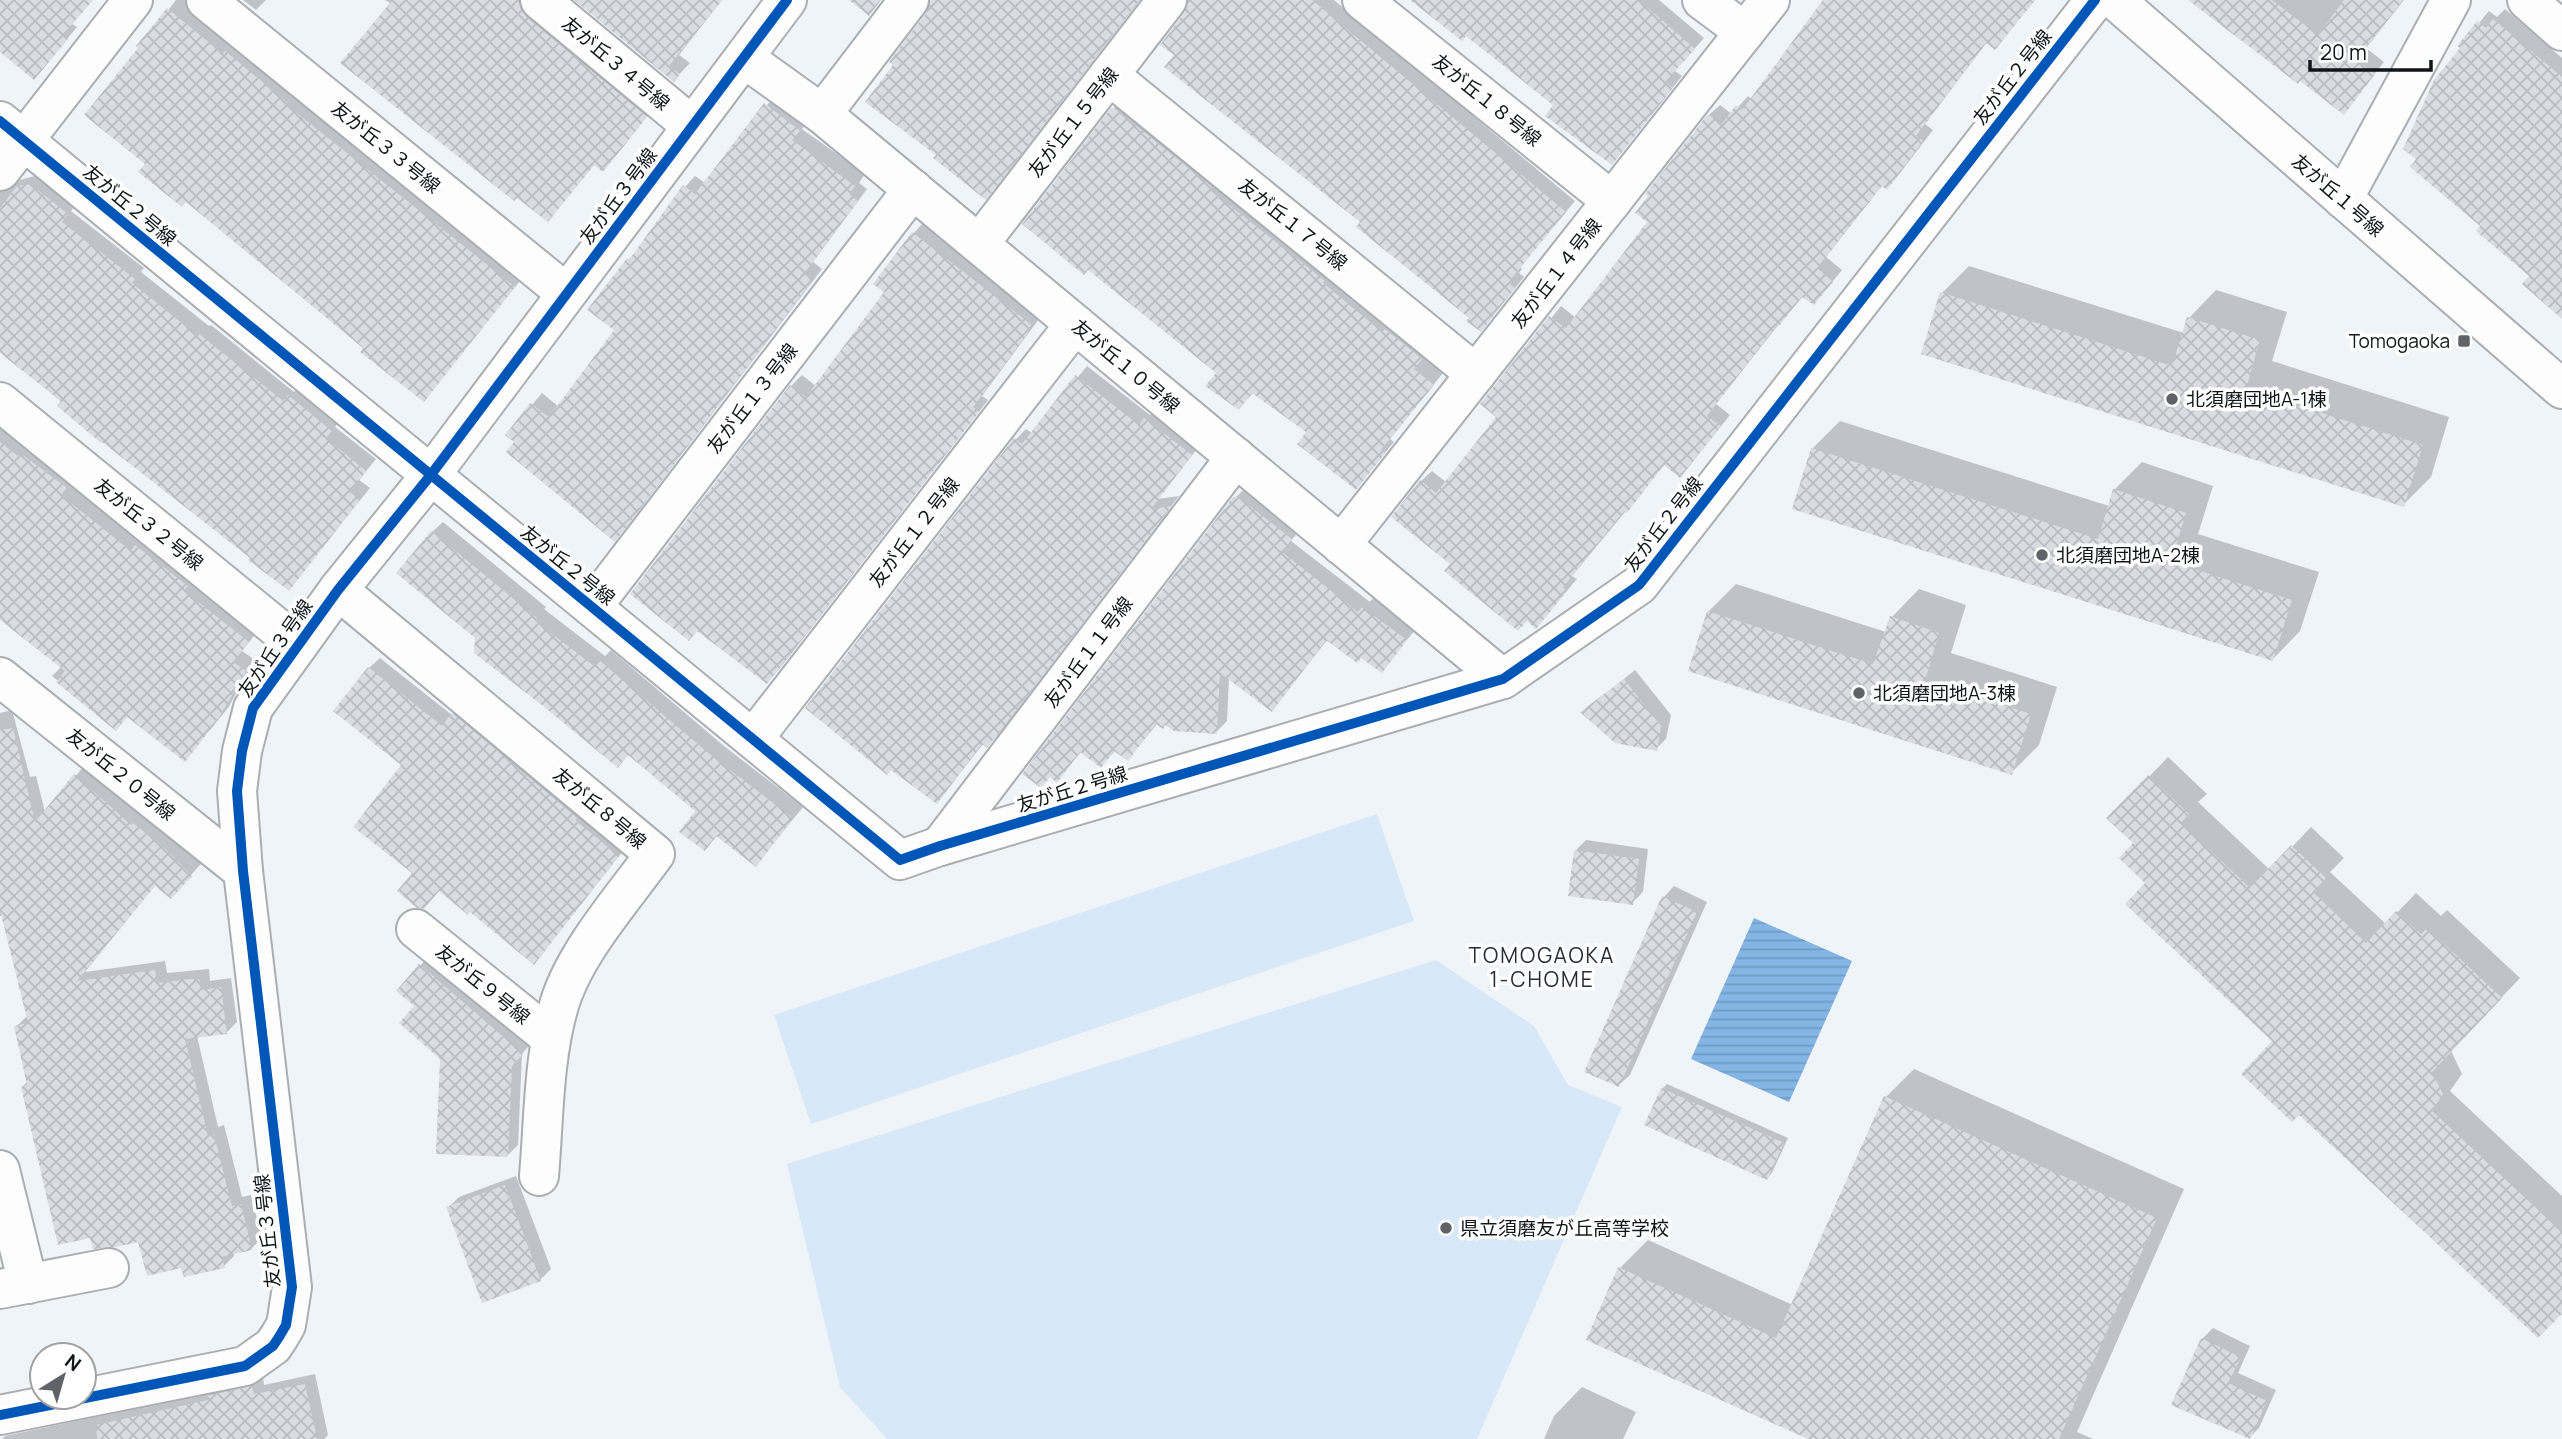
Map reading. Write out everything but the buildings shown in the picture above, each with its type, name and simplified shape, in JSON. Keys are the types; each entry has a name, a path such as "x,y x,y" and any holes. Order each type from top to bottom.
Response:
{"street":[{"path":"0,171 12,130 133,0"},
{"name":"友が丘３３号線","path":"206,0 566,293"},
{"name":"友が丘３４号線","path":"540,0 692,126"},
{"name":"友が丘３号線","path":"0,1415 245,1366 273,1346 286,1325 292,1287 243,871 237,790 242,751 253,708 338,590 430,476 787,0"},
{"path":"822,114 909,0"},
{"name":"友が丘１５号線","path":"979,244 1167,0"},
{"name":"友が丘１８号線","path":"1362,0 1612,201"},
{"path":"1702,0 1745,32"},
{"name":"友が丘１４号線","path":"1341,545 1770,0"},
{"name":"友が丘２号線","path":"12,130 900,860 1503,679 1639,585 2095,0"},
{"name":"友が丘１号線","path":"2115,0 2562,389"},
{"path":"2343,199 2451,0"},
{"path":"2527,0 2562,31"},
{"name":"友が丘１０号線","path":"744,58 822,114 1503,679"},
{"name":"友が丘１７号線","path":"1109,75 1476,374"},
{"name":"友が丘１３号線","path":"592,607 913,189"},
{"name":"友が丘１２号線","path":"753,739 1075,324"},
{"name":"友が丘３２号線","path":"0,402 298,645"},
{"name":"友が丘１１号線","path":"940,846 1236,457"},
{"name":"友が丘８号線","path":"338,590 655,854 582,956 561,999 551,1038 540,1176"},
{"name":"友が丘２０号線","path":"0,677 243,871"},
{"name":"友が丘９号線","path":"416,929 551,1038"},
{"path":"0,1170 14,1286 109,1268"}],"shaded area":[{"path":"1377,814 1414,921 811,1124 774,1015"},
{"path":"1436,960 1534,1026 1568,1085 1622,1107 1477,1439 887,1439 840,1387 787,1164"}],"water":[{"path":"1754,918 1852,961 1789,1102 1691,1059"}],"cycle path":[{"path":"0,1415 245,1366 273,1346 286,1325 292,1287 243,871 237,791 242,751 253,708 338,590 430,476 787,0"},
{"path":"0,121 900,860 1503,679 1639,585 2095,0"}],"place":[{"name":"Tomogaoka","path":"2464,341"},
{"name":"北須磨団地A-1棟","path":"2172,399"},
{"name":"北須磨団地A-2棟","path":"2042,555"},
{"name":"北須磨団地A-3棟","path":"1859,693"},
{"name":"県立須磨友が丘高等学校","path":"1446,1228"}],"district":[{"name":"TOMOGAOKA 1-CHOME","path":"1542,967"}]}
